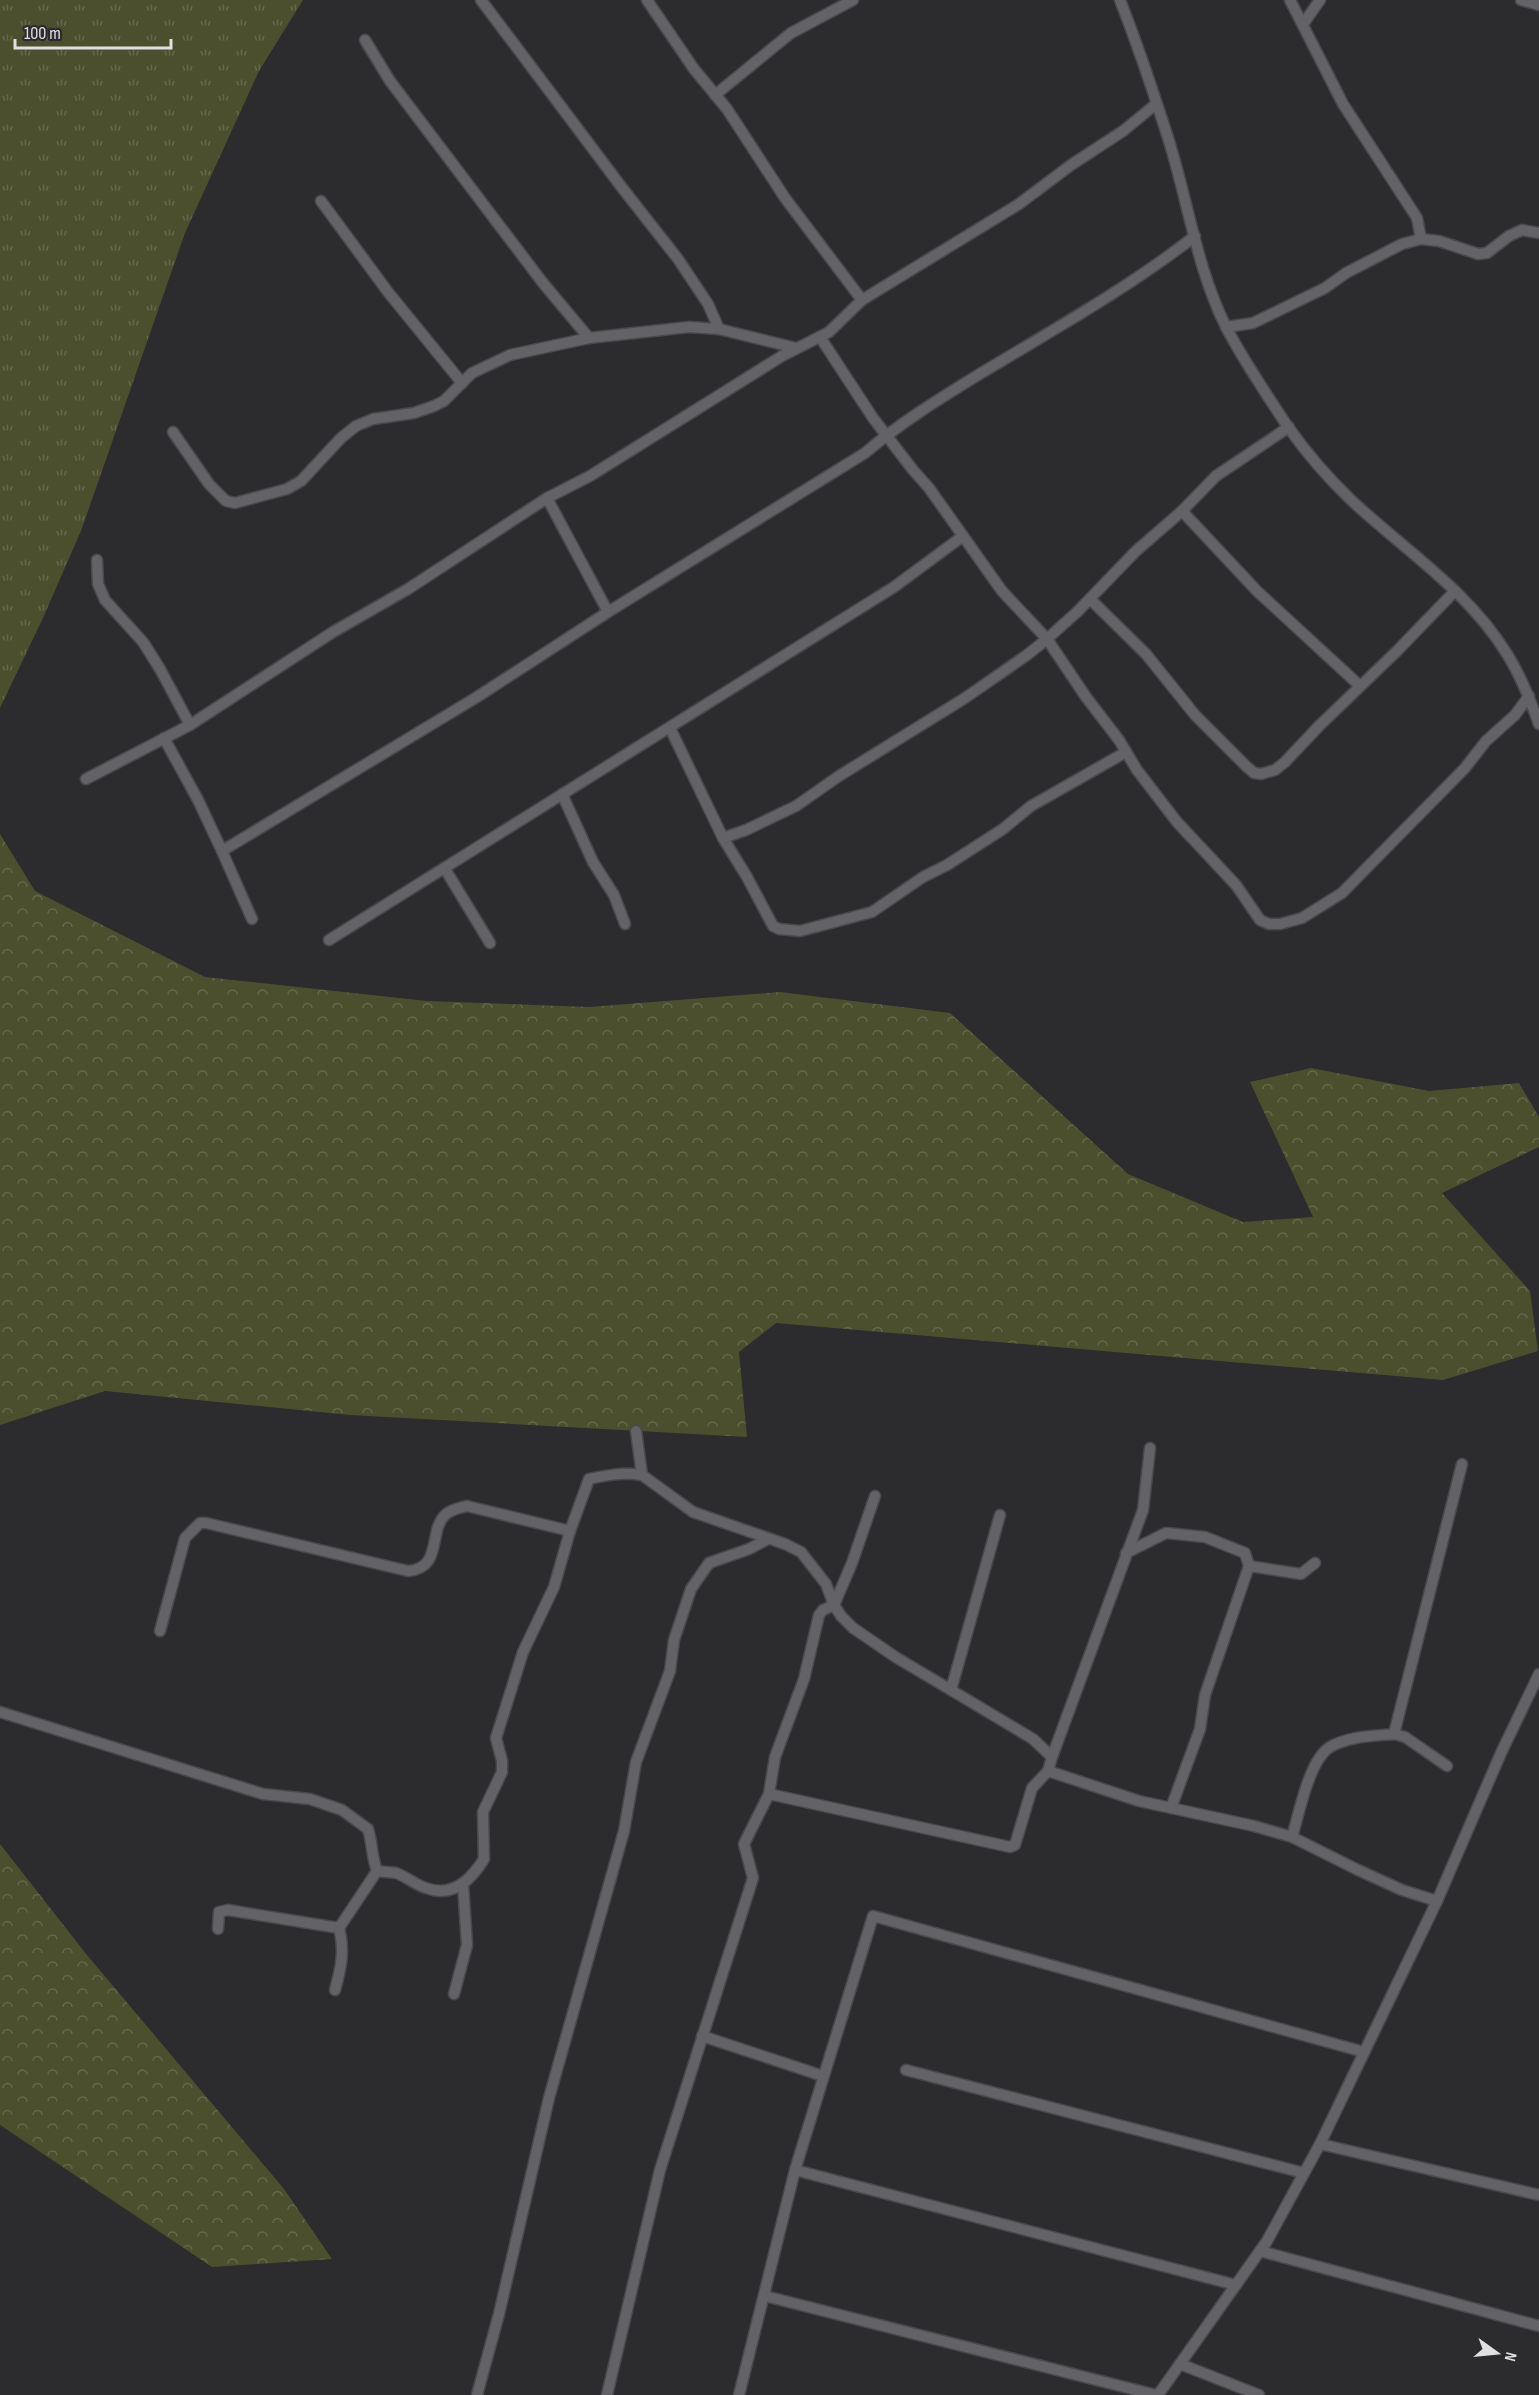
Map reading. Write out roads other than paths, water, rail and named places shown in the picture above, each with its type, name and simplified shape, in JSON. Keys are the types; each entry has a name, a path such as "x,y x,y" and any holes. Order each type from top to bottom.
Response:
{"street":[{"path":"481,0 678,259 708,304 719,329"},
{"path":"647,0 727,109 785,198 862,300"},
{"path":"715,95 791,33 853,0"},
{"path":"1120,0 1169,142 1211,289 1226,327 1289,427 1326,476 1423,560 1455,591 1506,652 1529,696 1539,724"},
{"path":"1290,0 1343,104 1416,218 1421,239"},
{"path":"1303,24 1320,0"},
{"path":"1521,0 1539,5"},
{"path":"365,40 390,81 543,283 589,338"},
{"path":"86,779 190,725 333,632 408,589 547,498 590,476 796,348 820,337 843,320 862,300 1019,204 1071,165 1123,131 1156,104"},
{"path":"321,201 388,292 462,383"},
{"path":"1226,327 1253,323 1325,288 1346,273 1402,244 1421,239 1439,241 1478,254 1487,253 1509,236 1522,230 1539,234"},
{"path":"222,851 477,697 608,612 865,453 885,435 934,402 1112,295 1195,237"},
{"path":"173,432 209,484 226,501 235,503 287,489 301,481 356,426 373,419 414,413 434,406 444,401 472,374 510,355 589,338 689,327 719,329 796,348"},
{"path":"820,337 885,435 929,488 1002,591 1047,639 1137,771 1177,822 1236,885 1260,920 1269,924 1280,924 1302,918 1342,893 1465,768 1486,741 1515,715 1529,696"},
{"path":"723,838 746,830 796,806 839,776 965,698 1027,655 1047,639 1216,476 1289,427"},
{"path":"547,498 608,612"},
{"path":"1182,511 1257,591 1359,685"},
{"path":"329,940 894,587 963,536"},
{"path":"97,560 98,584 105,600 143,642 190,725"},
{"path":"1089,599 1146,654 1196,715 1254,773 1266,773 1285,762 1359,685 1397,651 1455,591"},
{"path":"670,728 723,838 773,926 779,929 800,931 872,912 1003,830 1031,806 1126,752"},
{"path":"164,738 198,800 252,919"},
{"path":"562,794 593,862 614,895 626,924"},
{"path":"445,869 490,943"},
{"path":"636,1431 642,1475"},
{"path":"769,1794 1010,1847 1017,1842 1032,1788 1048,1771 1143,1510 1150,1448"},
{"path":"1394,1734 1462,1464"},
{"path":"377,1871 396,1873 426,1888 440,1891 453,1890 463,1884 484,1859 483,1812 502,1772 502,1761 496,1738 522,1652 554,1587 570,1531 589,1479 612,1474 642,1475 693,1512 785,1544 806,1557 826,1584 834,1605 853,1628 897,1658 1033,1739 1052,1757"},
{"path":"607,2395 660,2170 753,1878 744,1844 769,1794 775,1757 804,1679 819,1615 823,1610 834,1605 852,1563 875,1496"},
{"path":"160,1631 185,1538 200,1523 408,1571 422,1567 429,1560 446,1514 467,1506 570,1531"},
{"path":"951,1690 1000,1515"},
{"path":"1126,1553 1166,1533 1204,1537 1245,1553 1249,1566 1205,1695 1200,1729 1171,1808"},
{"path":"477,2395 499,2314 549,2098 624,1831 636,1762 670,1671 674,1640 691,1588 709,1563 749,1550 768,1539"},
{"path":"1249,1566 1301,1574 1315,1563"},
{"path":"765,2296 1157,2395 1260,2251 1320,2144 1437,1901 1501,1753 1539,1674"},
{"path":"0,1712 263,1794 310,1799 342,1810 368,1828 372,1844 370,1854 377,1871"},
{"path":"1292,1837 1310,1776 1328,1748 1352,1738 1394,1734 1405,1737 1447,1766"},
{"path":"1048,1771 1139,1801 1254,1826 1292,1837 1402,1890 1437,1901"},
{"path":"339,1928 377,1871"},
{"path":"454,1994 467,1945 463,1884"},
{"path":"218,1929 219,1912 228,1910 339,1928"},
{"path":"739,2395 795,2170 873,1916 1364,2052"},
{"path":"335,1990 342,1965 344,1944 339,1928"},
{"path":"702,2036 823,2076"},
{"path":"906,2070 1304,2173"},
{"path":"1320,2144 1539,2195"},
{"path":"795,2170 1236,2285"},
{"path":"1260,2251 1539,2326"},
{"path":"1180,2364 1259,2395"}]}
